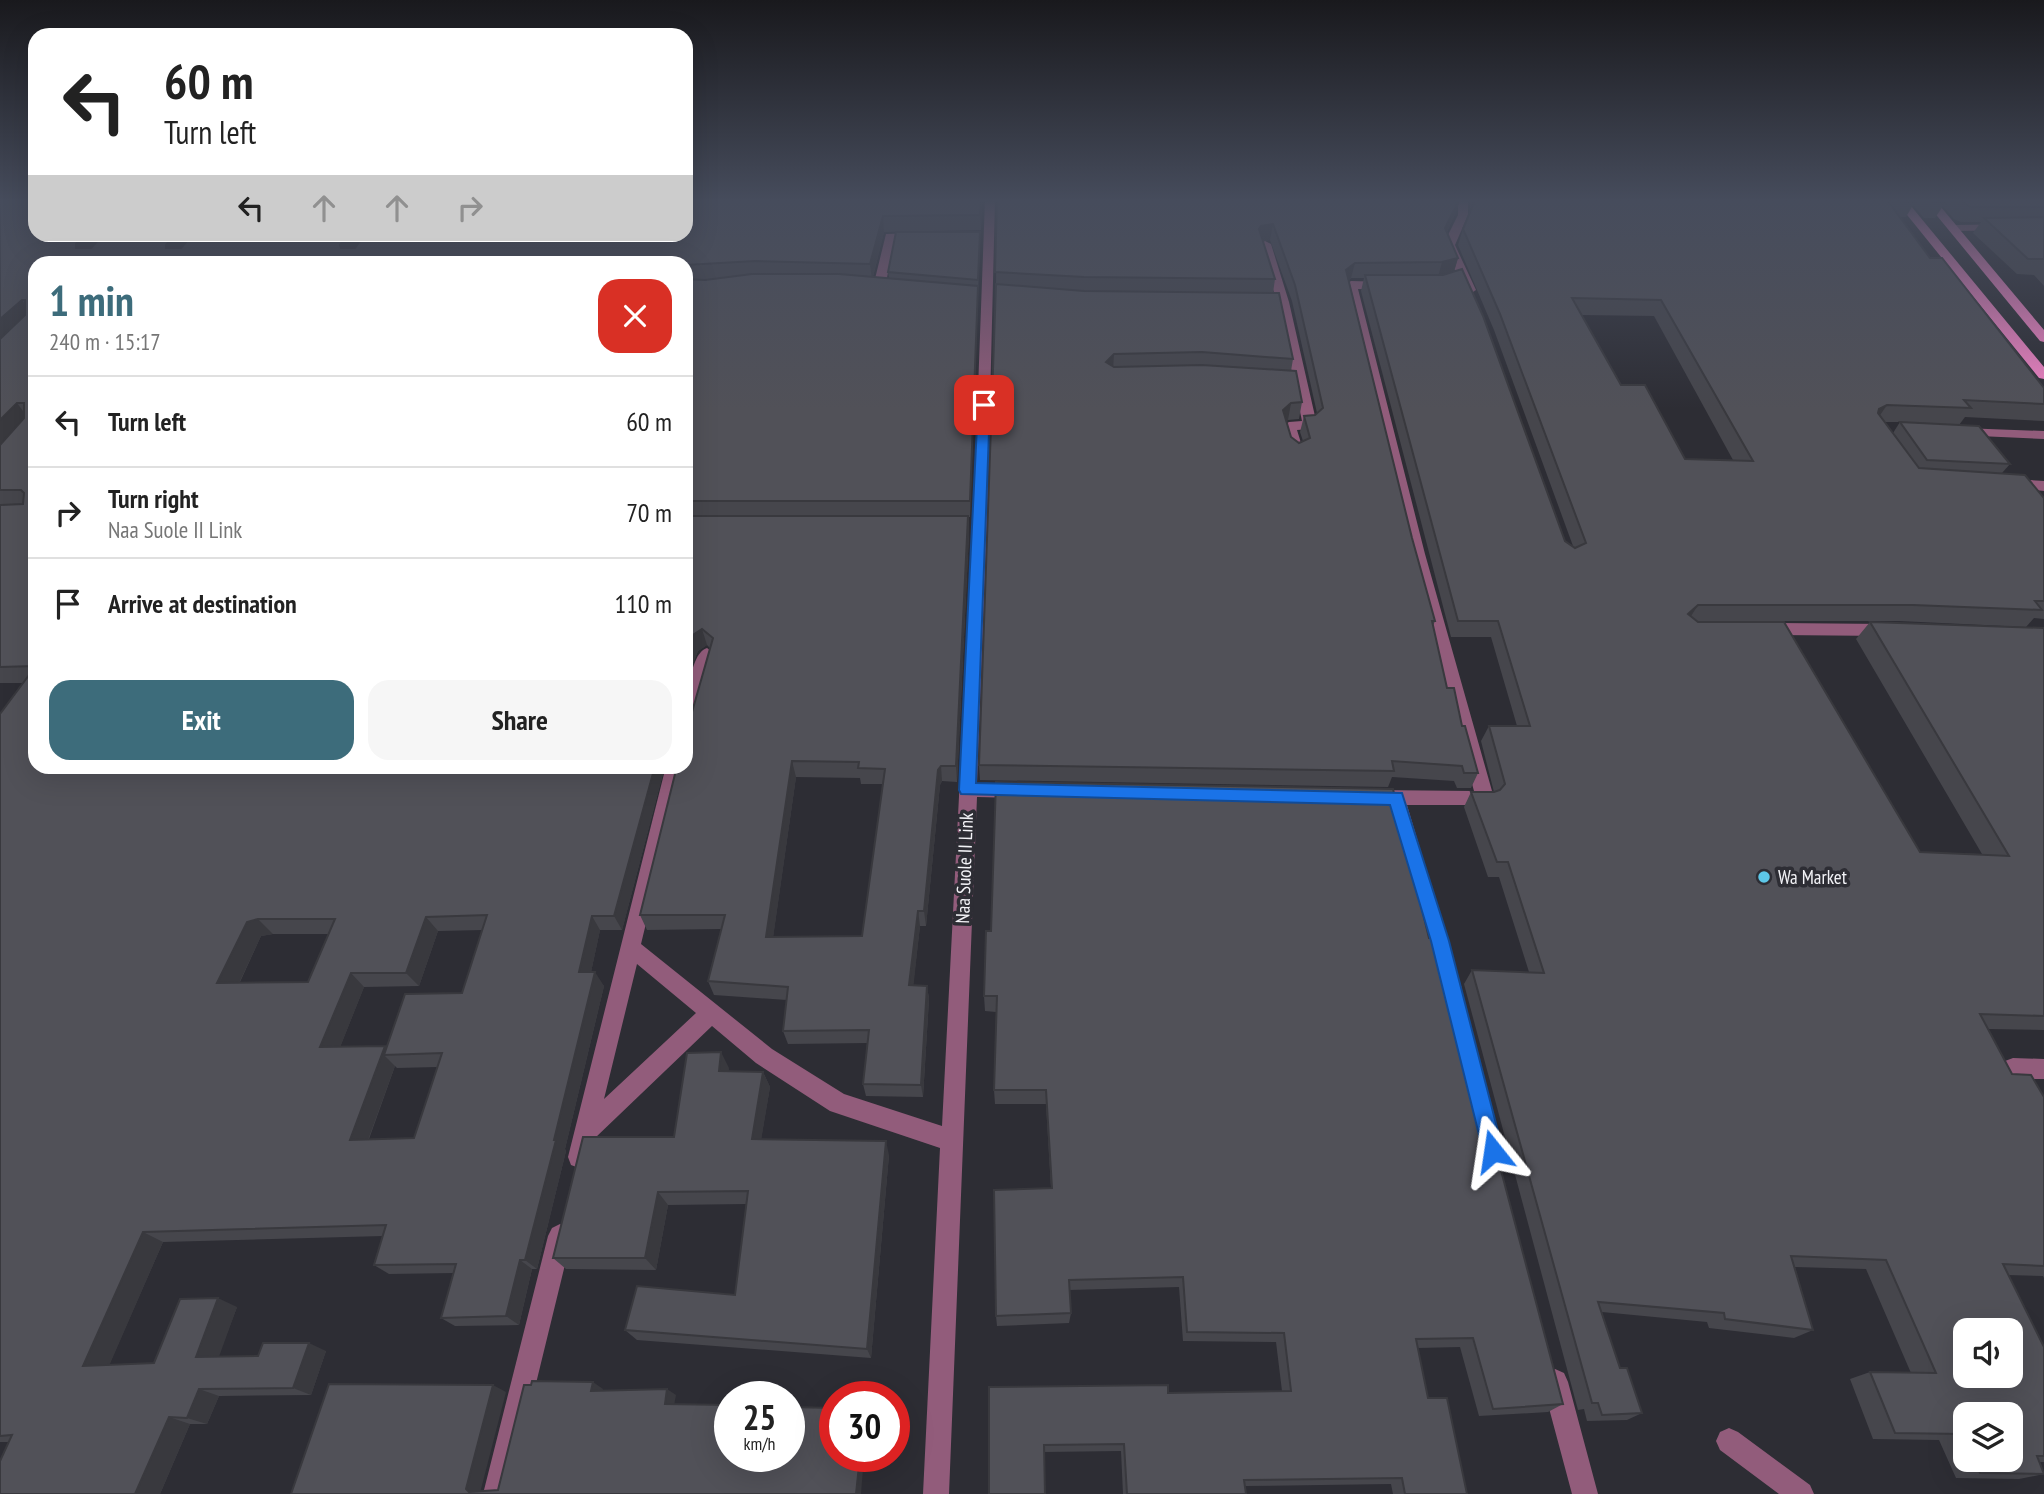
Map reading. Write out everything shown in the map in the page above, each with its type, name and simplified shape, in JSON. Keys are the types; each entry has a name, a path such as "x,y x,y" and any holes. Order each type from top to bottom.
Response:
{"main road":[{"path":"1957,270 2044,376"},
{"path":"1988,270 2044,338"}],"street":[{"path":"879,287 883,270"},
{"name":"Naa Suole II Link","path":"936,1494 967,790 974,525 987,295 985,270"},
{"path":"1270,270 1295,381 1310,425 1289,426 1297,453"},
{"path":"1455,270 1457,279 1477,308"},
{"path":"1358,797 1485,799 1417,554 1351,285 1401,285"},
{"path":"1946,431 2044,435"},
{"path":"2004,484 2044,486"},
{"path":"1743,629 1899,630"},
{"path":"693,703 707,654"},
{"path":"575,1172 632,948 672,774"},
{"path":"967,790 1032,791"},
{"path":"1396,798 1440,941 1457,1008"},
{"path":"632,948 764,1056 838,1103 952,1140"},
{"path":"585,1132 711,1013"},
{"path":"2044,1069 2013,1068 2044,1119"},
{"path":"496,1494 565,1213"},
{"path":"1548,1355 1586,1494"},
{"path":"1729,1441 1801,1494"}],"building":[{"path":"0,270 28,270 28,666 0,667 0,505 23,504 24,493 21,490 0,490 0,445 24,418 24,403 17,403 0,420 0,339 25,315 25,300 0,319"},
{"path":"888,270 978,270 978,280 888,272"},
{"path":"995,270 1272,270 1275,279 1084,277 995,272"},
{"path":"1289,270 1346,270 1435,621 1432,621 1447,688 1454,688 1462,726 1465,726 1478,773 1464,773 1462,766 1392,761 1394,771 979,765 996,284 1084,291 1279,293 1293,359 1202,352 1114,354 1106,362 1114,367 1202,365 1296,371 1302,402 1291,403 1283,410 1291,437 1299,443 1310,438 1304,416 1315,415 1323,408"},
{"name":"Wa Market","path":"1462,270 1483,316 1565,541 1575,548 1586,543 1481,270 1951,270 2044,388 2044,404 1964,400 1971,408 1887,405 1879,409 1878,413 1919,468 2025,475 2044,498 2044,601 2035,601 2042,610 1913,605 1698,605 1688,614 1698,622 1784,622 1920,852 2009,856 1870,622 2044,628 2044,1016 1980,1014 2012,1074 2031,1075 2044,1097 2044,1266 2003,1264 2044,1347 2044,1456 2037,1456 2044,1474 1980,1472 2023,1472 2023,1402 1953,1402 1953,1434 1895,1433 1870,1372 1936,1373 1886,1260 1791,1256 1813,1330 1725,1319 1724,1313 1598,1302 1620,1368 1627,1368 1642,1413 1602,1415 1598,1403 1592,1403 1472,970 1544,973 1508,862 1497,862 1471,792 1494,792 1505,784 1489,726 1530,726 1498,621 1458,621 1365,275 1443,275","holes":["1572,298 1661,300 1753,461 1685,459 1645,385 1621,385"]},
{"path":"752,274 839,274 978,286 970,501 693,501 693,279"},
{"path":"1900,422 1979,426 2010,464 1927,460"},
{"path":"693,516 968,516 956,766 941,766 938,770 924,911 918,911 909,985 927,986 921,1085 863,1084 869,1030 783,1031 788,987 708,981 725,915 640,915 675,774 693,774 693,708 713,638 702,629 693,635","holes":["792,761 859,762 858,768 885,769 862,936 766,937"]},
{"path":"28,676 28,774 653,774 614,916 592,916 579,972 595,972 525,1260 520,1260 506,1316 441,1318 456,1264 374,1265 386,1225 143,1232 83,1366 154,1363 180,1299 218,1298 196,1357 258,1356 263,1343 309,1343 293,1388 199,1389 187,1418 169,1417 135,1494 0,1494 0,1461 12,1435 0,1436 0,714","holes":["487,915 462,993 405,994 384,1055 442,1053 414,1138 350,1140 385,1046 320,1047 351,973 406,973 426,917","258,919 335,919 308,982 217,983 247,922"]},
{"path":"996,782 1393,789 1429,938 1434,938 1441,967 1447,967 1563,1404 1493,1409 1473,1338 1416,1339 1428,1398 1447,1398 1467,1494 1405,1494 1402,1478 1244,1480 1246,1494 1127,1494 1124,1444 1044,1445 1045,1494 989,1494 989,1387 1168,1385 1168,1393 1291,1391 1284,1333 1187,1332 1183,1277 1069,1280 1071,1313 996,1316 994,1190 1052,1188 1046,1090 994,1090 997,996 984,996 986,931 991,931"},
{"path":"721,1052 719,1071 763,1072 752,1139 886,1141 867,1349 625,1330 637,1286 735,1295 748,1191 658,1192 645,1258 553,1258 583,1137 674,1137 687,1053"},
{"path":"532,1381 593,1382 591,1391 667,1389 665,1404 714,1405 714,1472 805,1472 805,1407 819,1408 819,1472 858,1472 856,1494 291,1494 329,1384 493,1385 466,1489 469,1492 498,1490 524,1385 531,1385"}],"place":[{"name":"Wa Market","path":"1764,877"}],"route":[{"path":"984,405 981,525 967,790 1396,798 1440,941 1493,1151"}]}
